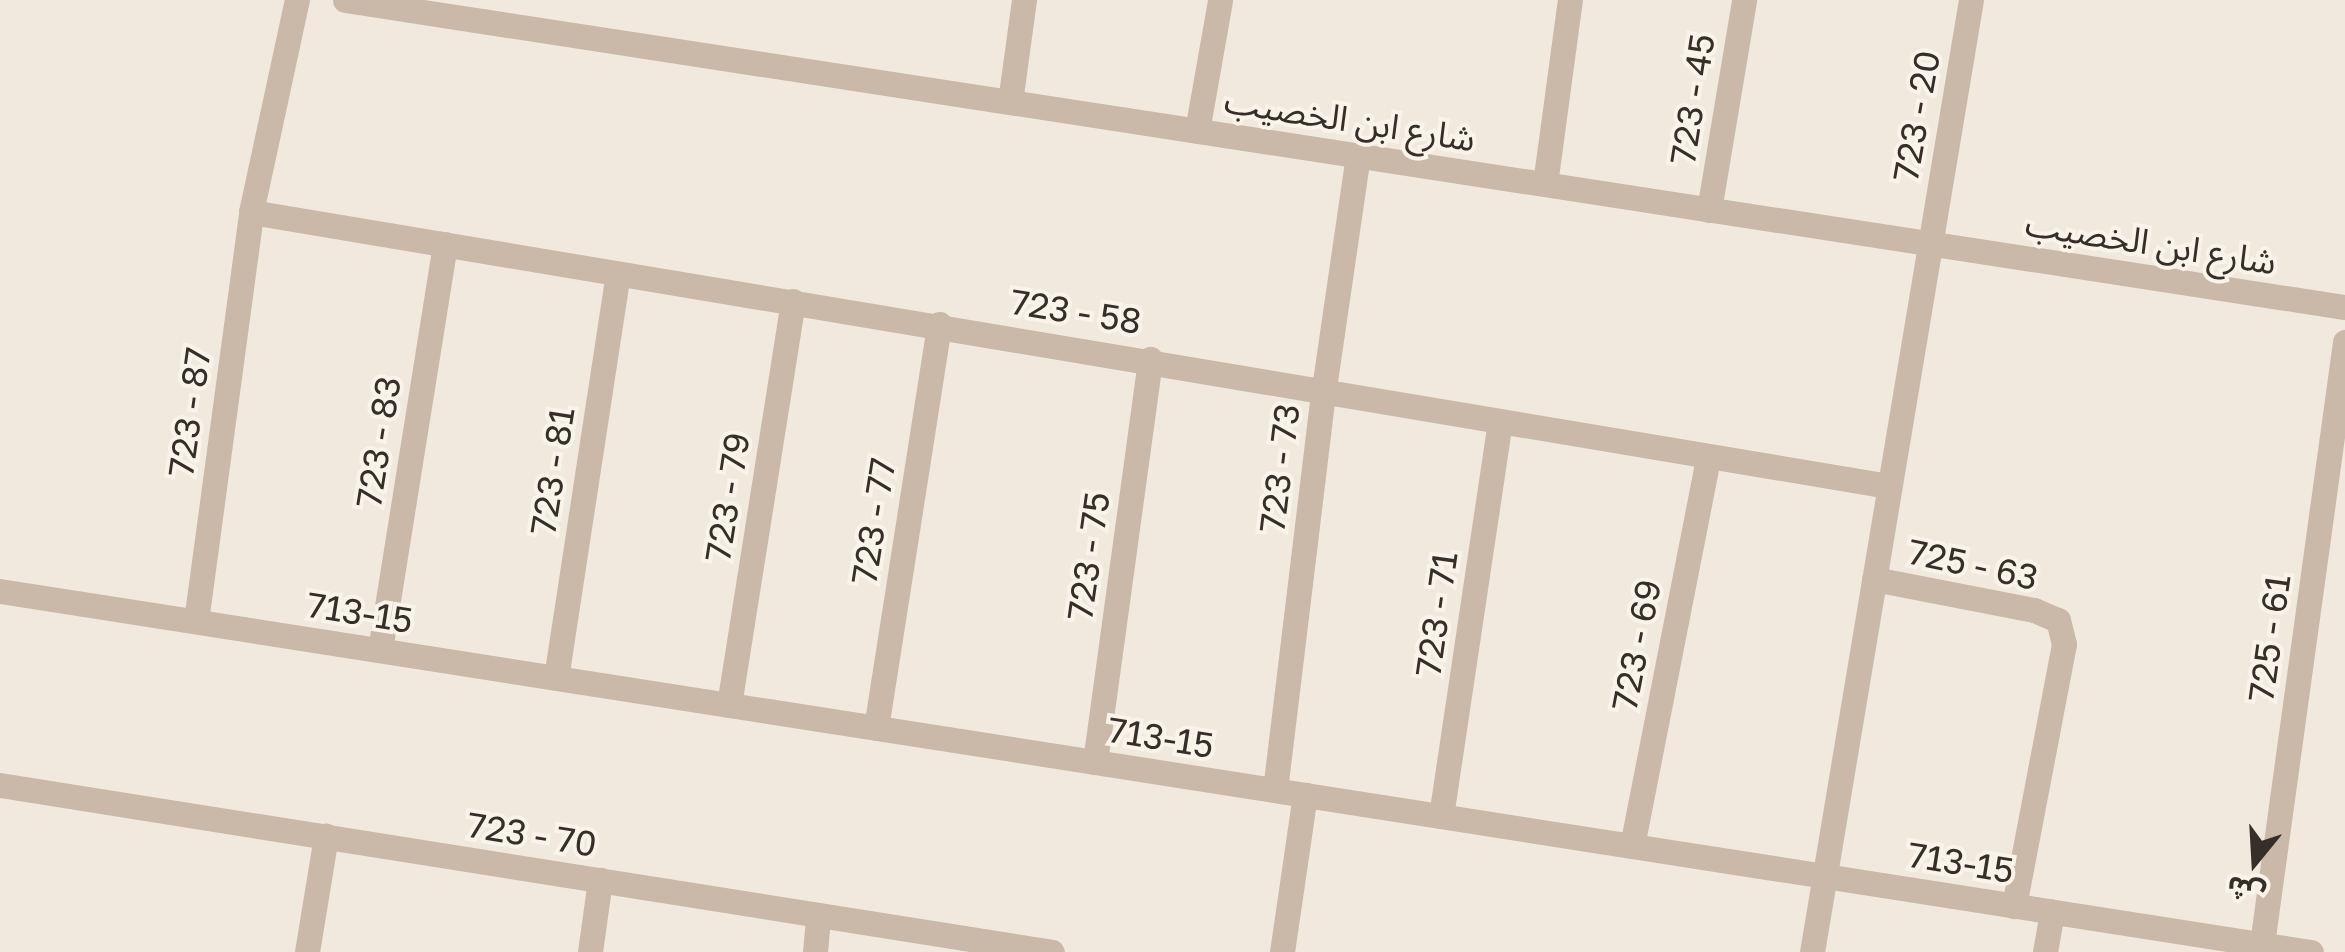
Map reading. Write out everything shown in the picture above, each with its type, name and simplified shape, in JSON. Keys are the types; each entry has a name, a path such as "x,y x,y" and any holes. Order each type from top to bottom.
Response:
{"street":[{"name":"723 - 87","path":"196,622 250,212 297,0"},
{"name":"شارع ابن الخصيب","path":"344,0 489,11 1010,102 2345,308"},
{"path":"1010,102 1024,0"},
{"path":"1197,131 1220,0"},
{"path":"1545,184 1570,0"},
{"name":"723 - 45","path":"1709,210 1744,0"},
{"name":"723 - 20","path":"1812,952 1971,0"},
{"name":"723 - 73","path":"1275,790 1324,388 1358,156"},
{"name":"723 - 58","path":"250,212 1324,388 1500,423 1890,486"},
{"name":"723 - 83","path":"380,650 446,244"},
{"name":"723 - 81","path":"556,678 618,274"},
{"name":"723 - 79","path":"729,705 793,301"},
{"name":"723 - 77","path":"876,728 938,324"},
{"name":"725 - 61","path":"2262,944 2345,342"},
{"name":"723 - 75","path":"1096,762 1150,359"},
{"name":"723 - 71","path":"1441,816 1500,423"},
{"name":"723 - 69","path":"1632,846 1708,458"},
{"name":"725 - 63","path":"1874,578 2034,610 2058,620 2064,644 2014,906"},
{"name":"713-15","path":"0,591 2052,912 2209,944 2262,944 2311,952"},
{"name":"723 - 70","path":"0,784 1052,952"},
{"path":"1282,952 1305,795"},
{"path":"307,952 326,836"},
{"path":"590,952 600,880"},
{"path":"2044,952 2052,912"},
{"path":"814,952 818,915"}]}
